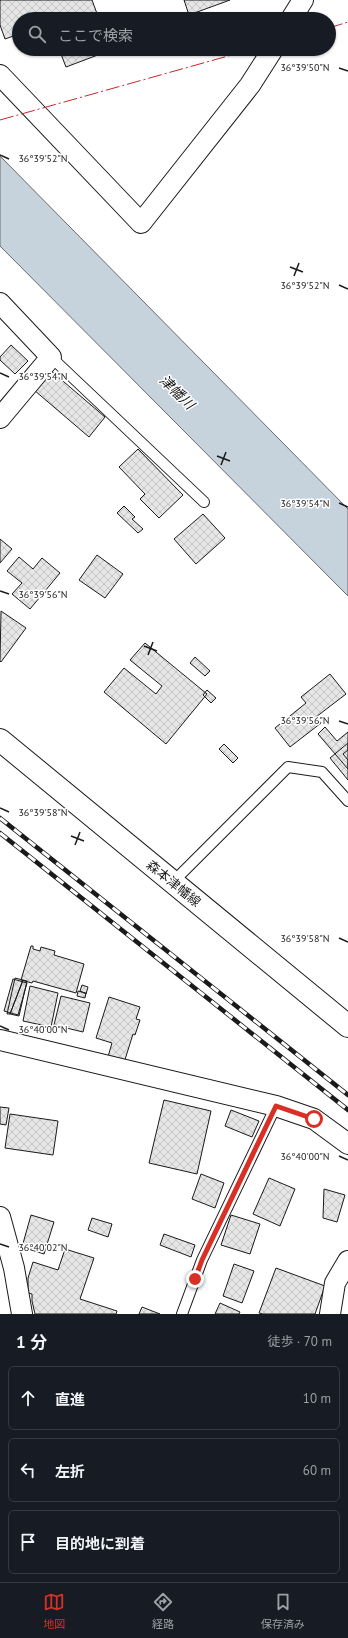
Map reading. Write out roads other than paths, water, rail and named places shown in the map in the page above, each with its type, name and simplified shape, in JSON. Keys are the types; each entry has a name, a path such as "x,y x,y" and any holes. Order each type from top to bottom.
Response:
{"main road":[{"name":"森本津幡線","path":"0,740 348,1026"}],"street":[{"path":"295,12 303,0"},
{"path":"0,75 141,223 250,85 268,56"},
{"path":"0,303 51,358 0,418"},
{"path":"0,1040 276,1106 314,1119 348,1144"},
{"path":"0,1218 14,1268 22,1314"},
{"path":"330,1314 335,1283 348,1261"}],"lane":[{"path":"51,358 204,502"},
{"path":"173,882 288,767 322,772 348,801"},
{"path":"182,1314 202,1260 276,1106"}],"water":[{"name":"津幡川","path":"0,156 348,509 348,596 0,246"}],"railway":[{"path":"0,818 348,1095"},
{"path":"0,833 348,1110"}]}
